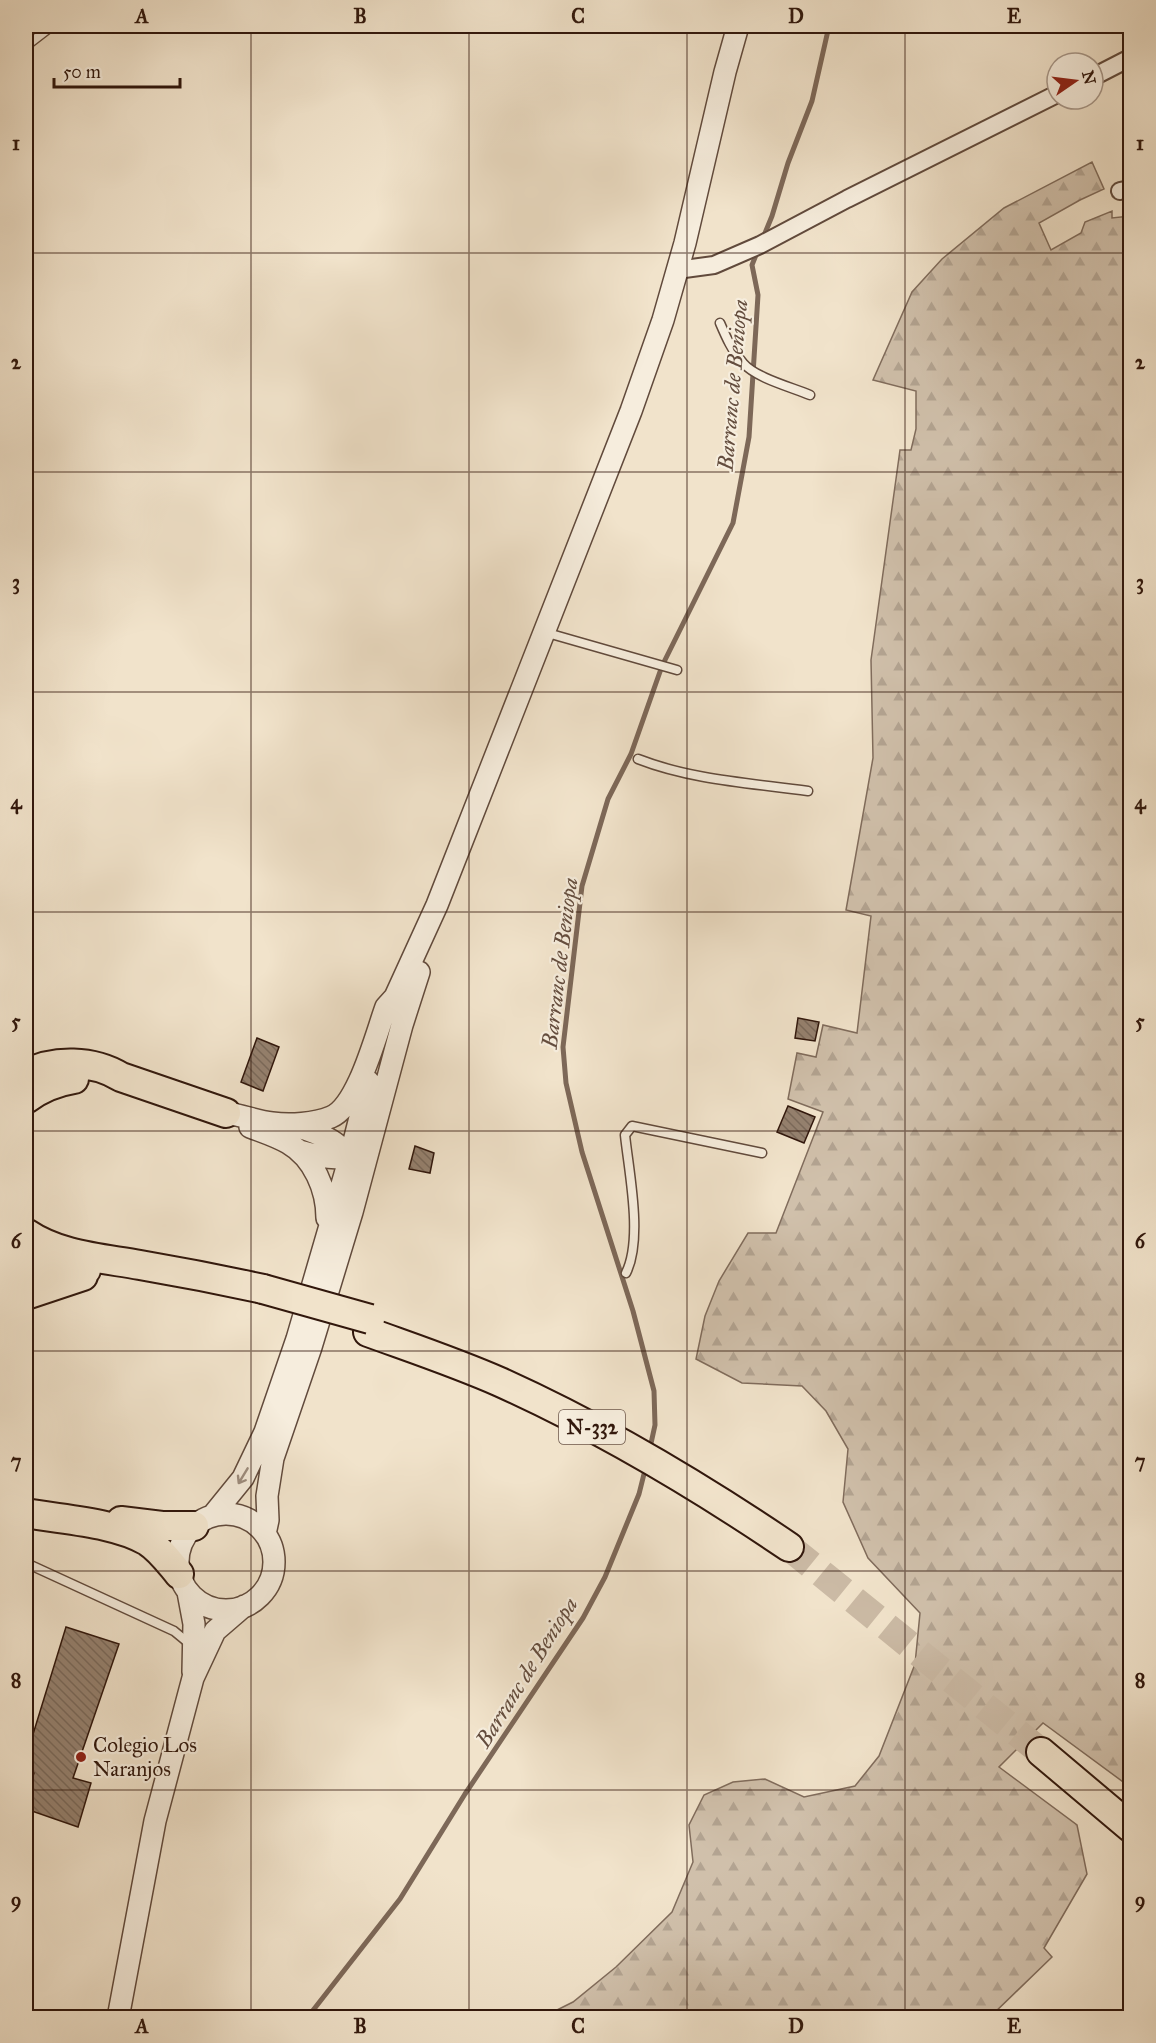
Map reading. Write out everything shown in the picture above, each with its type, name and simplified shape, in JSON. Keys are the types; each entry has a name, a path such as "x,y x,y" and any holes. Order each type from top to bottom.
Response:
{"highway":[{"path":"26,1074 33,1070 66,1063 107,1069 121,1077 226,1113"},
{"path":"26,1099 38,1090 69,1080 121,1077"},
{"path":"26,1233 61,1251"},
{"path":"26,1245 208,1277 369,1326 502,1376 613,1423 666,1454 683,1477 789,1547"},
{"path":"26,1265 98,1271 262,1295"},
{"path":"26,1295 98,1271"},
{"path":"26,1501 52,1509 141,1524 203,1521"},
{"path":"26,1513 128,1532 148,1542 163,1555 183,1583"},
{"path":"1041,1752 1131,1827"}],"street":[{"path":"193,1678 194,1624 178,1561 180,1548 185,1536 203,1521 243,1478 264,1432 297,1339 350,1156 369,1078 396,997 437,905 631,411 663,320 738,26"},
{"path":"1105,71 1131,58"},
{"path":"677,270 714,265 760,245 1045,100"},
{"path":"265,1534 271,1468 352,1212 437,905"},
{"path":"226,1113 270,1123 312,1122 333,1117 354,1095 386,1007 396,997"},
{"path":"226,1113 240,1123 280,1139 300,1151 325,1158 358,1154 393,1037 402,1025"},
{"path":"279,1439 283,1409 354,1169 350,1156 333,1141 286,1123"},
{"path":"300,1151 322,1184 327,1201 327,1235"},
{"path":"118,2018 155,1821 193,1678 215,1631 244,1606 256,1599 266,1588 272,1575 274,1561 271,1546 265,1534 254,1523 242,1516 227,1514 203,1521"},
{"path":"183,1583 199,1602 213,1608 229,1610 244,1606"}],"lane":[{"path":"26,46 52,26"},
{"path":"720,323 729,345 744,364 753,371 810,395"},
{"path":"544,632 677,670"},
{"path":"638,759 656,766 698,776 808,791"},
{"path":"626,1273 631,1264 635,1239 625,1135 632,1126 762,1153"},
{"path":"26,1563 174,1631 194,1647"}],"green space":[{"path":"1092,162 1104,189 1039,223 1051,250 1081,233 1085,222 1112,211 1112,218 1130,216 1130,1787 1043,1723 999,1767 1077,1825 1087,1874 1044,1948 1052,1957 990,2017 543,2017 573,2002 616,1967 672,1912 693,1862 689,1825 704,1795 733,1782 765,1779 804,1797 855,1786 879,1756 915,1664 920,1613 868,1558 843,1502 848,1449 826,1411 802,1386 742,1383 696,1359 705,1316 719,1281 748,1233 776,1233 823,1112 788,1099 797,1053 816,1057 823,1025 857,1033 871,916 846,910 873,758 871,660 900,450 911,450 916,429 916,391 873,380 912,292 942,259 1004,208"}],"building":[{"path":"798,1018 819,1022 815,1041 795,1038"},
{"path":"257,1038 279,1047 263,1091 241,1082"},
{"path":"788,1106 815,1117 804,1143 777,1132"},
{"path":"415,1146 434,1153 430,1173 409,1169"},
{"path":"66,1627 119,1644 73,1778 91,1783 78,1827 26,1809 26,1797 34,1773 26,1768 26,1757"}],"waterway":[{"name":"Barranc de Beniopa","path":"763,238 812,101 829,26"},
{"name":"Barranc de Beniopa","path":"650,1448 655,1425 654,1391 633,1311 582,1152 566,1083 563,1047 582,886 608,799 631,754 662,666 733,523 749,437 758,295 752,265 758,250"},
{"name":"Barranc de Beniopa","path":"307,2018 400,1899 465,1794 583,1618 605,1577 639,1494 646,1466"}],"tunnel":[{"path":"789,1547 1041,1752"}],"place":[{"name":"Colegio Los Naranjos","path":"81,1757"}]}
